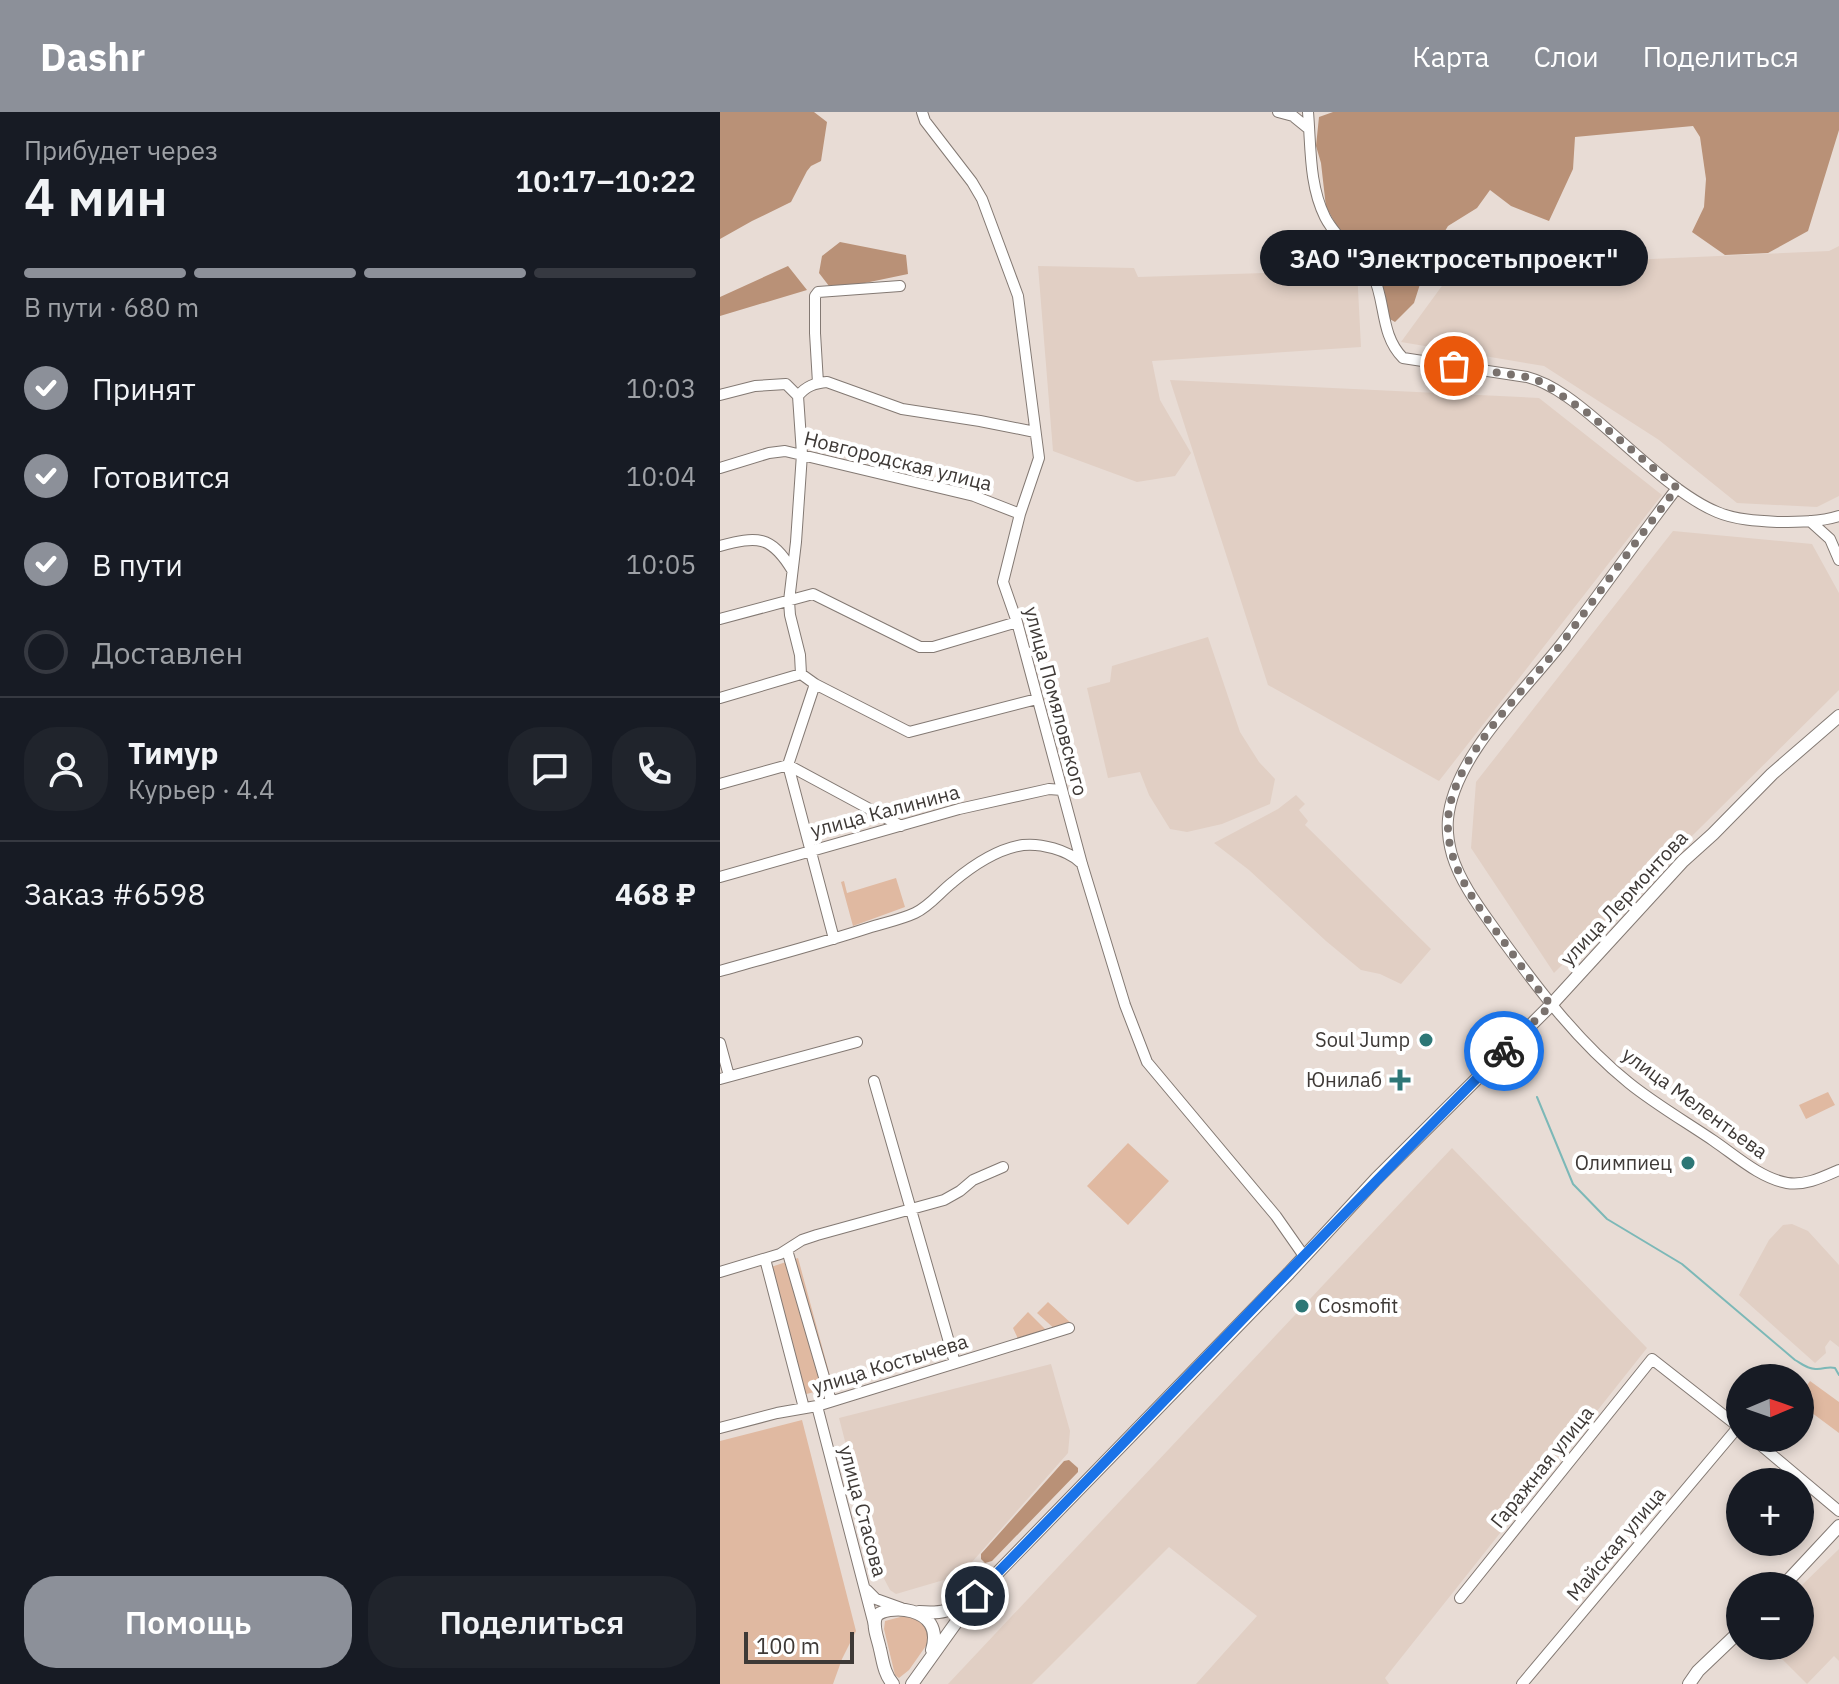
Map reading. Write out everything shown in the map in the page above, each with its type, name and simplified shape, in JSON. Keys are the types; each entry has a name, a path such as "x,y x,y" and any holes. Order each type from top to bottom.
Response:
{"main road":[{"name":"улица Лермонтова","path":"912,1684 975,1596 1376,1179 1551,1005 1683,861 1781,766 1839,716"},
{"path":"1796,1572 1839,1526"},
{"name":"улица Лермонтова","path":"913,1612 950,1611 975,1596"},
{"path":"889,1680 874,1625 877,1615 882,1611 913,1612 932,1623 935,1641 922,1669 905,1684"},
{"path":"1689,1684 1726,1644"}],"street":[{"path":"1278,112 1293,116 1309,129"},
{"path":"1308,112 1318,200 1326,219 1373,275 1378,286 1384,323 1395,350 1403,358 1542,382 1589,414 1677,488 1717,512 1759,521 1810,521 1837,517 1830,539"},
{"name":"улица Помяловского","path":"924,116 982,199 1018,296 1039,458 1003,578 1082,864 1125,1005 1147,1062 1276,1216 1304,1256"},
{"path":"818,383 815,333 815,296 818,292 900,286"},
{"path":"798,396 807,387 818,383 834,384 902,409 1035,432"},
{"path":"720,395 755,386 786,384 798,396 802,454 789,601 801,674"},
{"name":"Новгородская улица","path":"720,468 785,451 974,496 1020,514"},
{"name":"улица Мелентьева","path":"1677,488 1562,643 1478,746 1451,801 1448,821 1451,853 1481,910 1551,1005 1628,1082 1777,1181 1800,1184 1839,1170"},
{"path":"1810,521 1830,539 1839,560"},
{"path":"720,546 744,539 760,540 777,548 792,570"},
{"path":"720,619 813,594 920,647 933,647 1017,622"},
{"path":"801,674 909,732 1037,699"},
{"path":"720,698 801,674"},
{"path":"815,684 788,765 834,939"},
{"path":"720,784 788,765 901,826"},
{"name":"улица Калинина","path":"720,877 959,809 1030,792 1062,790"},
{"path":"720,971 914,913 953,881 1006,849 1037,845 1063,852 1082,864"},
{"path":"720,1043 725,1077 857,1042"},
{"path":"874,1081 955,1363"},
{"path":"720,1272 765,1259 817,1235 944,1200 973,1180 1003,1167"},
{"path":"787,1250 831,1401"},
{"path":"765,1259 804,1408"},
{"name":"улица Костычева","path":"720,1428 817,1406 1069,1328"},
{"name":"Гаражная улица","path":"1460,1598 1652,1359 1726,1417"},
{"name":"улица Стасова","path":"817,1406 874,1625"},
{"name":"Майская улица","path":"1522,1684 1726,1442"},
{"path":"1769,1452 1839,1511"},
{"name":"улица Лермонтова","path":"862,1581 876,1599 913,1612"}],"shaded area":[{"path":"720,112 814,112 827,122 821,161 807,171 791,202 720,239"},
{"path":"1333,112 1839,112 1839,130 1808,231 1768,253 1725,255 1692,232 1704,207 1706,179 1700,137 1693,126 1575,137 1573,169 1549,221 1511,206 1490,190 1477,208 1448,226 1428,259 1414,303 1395,322 1381,314 1377,273 1340,231 1326,207 1316,146 1319,117"},
{"path":"840,242 906,255 908,274 860,284 829,286 819,273 822,256"},
{"path":"1839,246 1839,496 1817,507 1737,503 1659,440 1544,366 1401,342 1455,268 1829,251"},
{"path":"788,266 807,290 720,316 720,297"},
{"path":"1038,266 1134,268 1138,277 1357,270 1361,347 1152,361 1160,400 1191,453 1175,476 1137,482 1053,451"},
{"path":"1170,380 1539,398 1662,495 1439,781 1268,685"},
{"path":"1673,531 1812,544 1839,593 1839,690 1554,973 1471,848 1476,782"},
{"path":"1208,637 1240,732 1259,762 1275,779 1270,804 1222,824 1187,832 1170,829 1149,795 1140,772 1108,778 1087,688 1110,682 1112,666"},
{"path":"1296,795 1305,804 1299,810 1308,821 1305,825 1431,949 1401,984 1380,974 1361,970 1249,870 1214,843 1278,809"},
{"path":"896,878 905,907 853,926 841,882 844,881 847,893"},
{"path":"1828,1092 1835,1105 1806,1119 1799,1105"},
{"path":"1128,1143 1169,1181 1128,1225 1087,1186"},
{"path":"1452,1148 1647,1348 1385,1678 1389,1684 1196,1684 1257,1616 1169,1547 1032,1684 948,1684"},
{"path":"1792,1224 1808,1231 1839,1265 1839,1347 1830,1340 1825,1347 1826,1353 1815,1363 1739,1295 1769,1240 1783,1225"},
{"path":"798,1258 833,1387 799,1396 762,1270"},
{"path":"1048,1302 1072,1324 1057,1331 1037,1313"},
{"path":"1028,1312 1050,1334 1020,1343 1013,1328"},
{"path":"1051,1364 1070,1431 1068,1453 965,1570 954,1577 896,1594 890,1590 868,1538 839,1418"},
{"path":"1814,1384 1839,1402 1839,1433 1814,1414"},
{"path":"802,1420 856,1631 833,1684 720,1684 720,1441"},
{"path":"1069,1460 1078,1472 992,1561 985,1563 981,1554 1064,1461"},
{"path":"1839,1549 1839,1661 1834,1656 1807,1684 1783,1660 1814,1660 1814,1573"},
{"path":"908,1615 927,1624 928,1643 909,1670 899,1678 895,1675 884,1629 885,1621"}],"waterway":[{"path":"1537,1097 1573,1184 1607,1219 1682,1264 1795,1360 1811,1369 1835,1368 1839,1375"}],"way so far":[{"path":"1454,366 1542,382 1589,414 1677,488 1562,643 1478,746 1451,801 1449,839 1460,875 1481,910 1551,1005 1504,1051"}],"place":[{"name":"ЗАО \"Электросетьпроект\"","path":"1454,366"},
{"name":"Soul Jump","path":"1426,1040"},
{"name":"Юнилаб","path":"1400,1080"},
{"name":"Олимпиец","path":"1688,1163"},
{"name":"Cosmofit","path":"1302,1306"}],"route":[{"path":"975,1596 1289,1273 1376,1179 1504,1051"}]}
